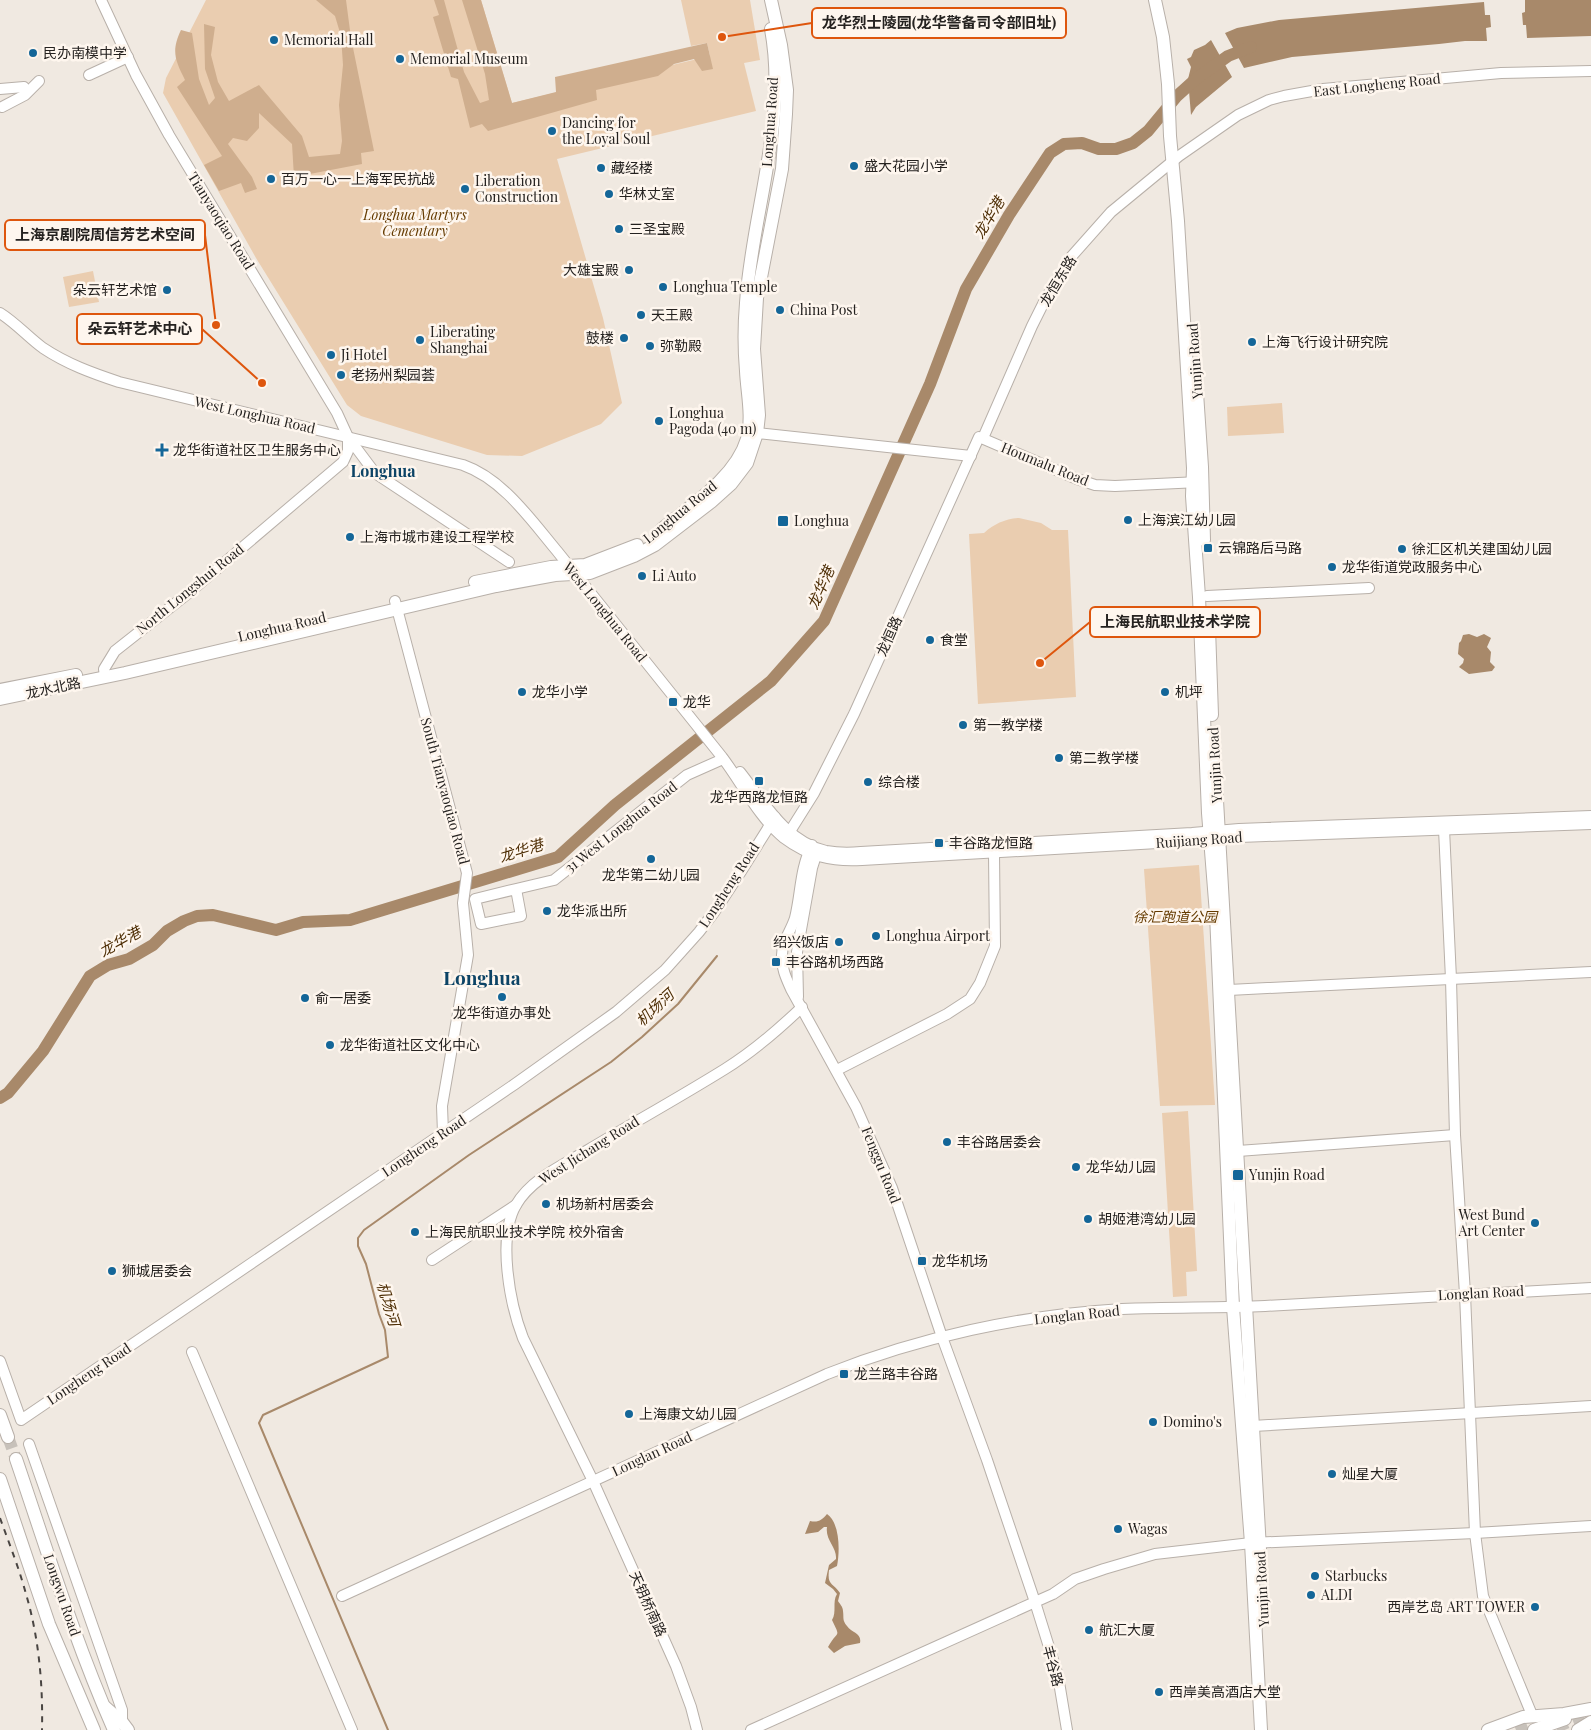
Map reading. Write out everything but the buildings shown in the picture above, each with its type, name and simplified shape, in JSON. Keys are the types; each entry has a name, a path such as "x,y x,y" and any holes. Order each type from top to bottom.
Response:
{"main road":[{"name":"Longhua Road","path":"105,673 396,604 555,575 572,570 651,538 709,491 737,461 746,440 749,424 744,336 748,279 769,164 774,101 774,59 765,0"},
{"name":"Longhua Road","path":"572,570 590,573 634,556 655,545 711,502 731,484 747,463 758,433 759,415 754,349 757,298 782,169 787,90 772,0"},
{"path":"1155,0 1163,37 1174,133"},
{"path":"1164,0 1174,62 1174,133"},
{"name":"Yunjin Road","path":"1174,133 1178,221 1197,482 1215,835 1229,990 1253,1426 1261,1730"},
{"name":"Yunjin Road","path":"1197,482 1208,596 1213,692 1216,914 1232,1307 1255,1543 1270,1730"},
{"name":"Longhua Road","path":"125,673 396,604"},
{"path":"0,690 105,673"},
{"name":"龙水北路","path":"0,699 105,673 125,673"},
{"path":"0,1415 8,1437"},
{"name":"Longwu Road","path":"16,1459 69,1617 102,1704 121,1727"},
{"name":"Longwu Road","path":"0,1479 49,1624 94,1730"},
{"path":"1488,1730 1532,1715 1564,1714 1591,1709"},
{"path":"1534,1730 1591,1709"}],"street":[{"name":"Tianyaoqiao Road","path":"101,0 168,135 337,413 348,437 375,473 509,562"},
{"path":"89,75 128,57"},
{"name":"East Longheng Road","path":"1176,159 1221,125 1238,115 1269,100 1302,92 1466,76 1591,71"},
{"path":"2,107 25,95 38,81"},
{"path":"0,89 24,87"},
{"name":"龙恒东路","path":"981,438 1032,326 1071,257 1111,212 1176,159"},
{"path":"0,305 14,324"},
{"name":"West Longhua Road","path":"0,313 42,347 59,358 119,382 463,465 477,471 496,484 515,502 572,570 723,759 754,802 790,836 814,851"},
{"path":"758,433 971,456"},
{"name":"North Longshui Road","path":"105,673 115,651 343,462 348,451 348,437"},
{"name":"龙恒路","path":"790,836 854,714 971,456 981,438"},
{"name":"Houmalu Road","path":"981,438 1095,485 1115,486 1197,482"},
{"path":"1208,596 1369,588"},
{"name":"South Tianyaoqiao Road","path":"396,604 467,873 463,903 468,955 442,1106 443,1133"},
{"name":"West Longhua Road","path":"723,759 735,765 772,820"},
{"name":"31 West Longhua Road","path":"516,889 521,916 481,924 475,899 516,889 554,880 687,776 723,759"},
{"name":"Ruijiang Road","path":"814,851 861,852 1591,816"},
{"name":"Longheng Road","path":"0,1361 21,1420 443,1133 616,1012 652,982 682,951 715,911 772,820"},
{"name":"Ruijiang Road","path":"814,851 832,860 850,861 994,853 1215,835 1240,837 1591,824"},
{"path":"1444,829 1475,1534 1483,1596 1532,1715"},
{"name":"Fenggu Road","path":"800,1004 797,952 814,851"},
{"name":"Fenggu Road","path":"814,851 804,866 795,917 782,953 783,970 837,1070 875,1147 892,1188 1035,1602"},
{"path":"837,1070 947,1014 970,998 980,983 995,946 994,853"},
{"path":"1229,990 1591,972"},
{"name":"West Jichang Road","path":"575,1446 523,1338 511,1301 507,1244 508,1230 516,1205 528,1189 544,1177 726,1069 751,1052 773,1034 800,1004"},
{"path":"1238,1151 1456,1135"},
{"path":"432,1260 516,1205"},
{"name":"Longlan Road","path":"342,1596 835,1371 887,1352 942,1337 985,1327 1064,1315 1121,1310 1232,1307 1591,1288"},
{"path":"192,1352 352,1730"},
{"path":"1253,1426 1591,1406"},
{"path":"29,1444 122,1710 121,1727"},
{"name":"天钥桥南路","path":"575,1446 593,1481 676,1666 697,1730"},
{"path":"751,1730 1053,1594 1075,1579 1155,1554 1255,1543 1475,1534 1591,1526"},
{"name":"丰谷路","path":"1035,1602 1058,1676 1067,1730"}],"green space":[{"name":"Longhua Martyrs Cementary","path":"206,0 481,0 512,103 710,56 707,43 691,46 681,0 750,0 760,60 744,63 756,111 557,159 603,318 622,403 601,424 522,456 487,455 361,416 347,405 256,258 163,93 166,78"},
{"path":"93,271 99,302 69,307 63,277"},
{"path":"1282,403 1284,433 1228,436 1227,407"},
{"path":"1019,518 1041,523 1052,530 1068,530 1076,697 978,704 969,534 984,533 1000,522"},
{"name":"徐汇跑道公园","path":"1199,865 1215,1105 1160,1106 1144,869"},
{"path":"1188,1111 1197,1271 1186,1272 1187,1296 1173,1297 1162,1113"}],"shaded area":[{"path":"316,0 346,0 351,38 374,151 361,153 362,164 294,177 292,144 259,113 259,128 247,141 233,138 228,144 252,177 257,189 245,193 241,183 219,191 204,165 222,156 177,87 185,80 179,67 175,50 181,30 192,33 199,79 209,105 215,98 205,69 204,24 215,27 211,55 218,82 229,101 259,85 302,136 309,157 340,154 342,141 339,105 343,65 341,36 335,16"},
{"path":"434,0 444,0 464,72 480,103 489,100 485,74 462,0 481,0 512,103 556,92 555,77 707,43 713,69 702,71 694,59 674,64 658,76 596,90 597,100 488,131 482,124 470,128 458,79 451,77 433,17 439,15"},
{"path":"1525,0 1591,0 1591,36 1527,38 1526,25 1523,25 1522,13 1525,12"},
{"path":"1484,2 1485,15 1490,15 1491,27 1486,28 1487,41 1465,41 1292,57 1244,68 1225,33 1237,28 1279,20"},
{"path":"1211,40 1232,77 1196,107 1191,115 1188,79 1191,67 1187,59 1191,57 1194,50"},
{"path":"1469,634 1477,637 1484,634 1491,638 1487,647 1491,652 1490,662 1495,667 1492,671 1469,674 1459,667 1464,659 1458,654 1459,643 1463,635"},
{"path":"827,1514 837,1530 839,1545 837,1566 829,1570 829,1579 840,1593 838,1601 842,1608 844,1622 860,1637 860,1643 845,1646 834,1653 828,1647 837,1634 832,1620 837,1594 825,1583 829,1565 836,1559 836,1555 828,1536 827,1527 818,1532 805,1534 810,1521 820,1520"}],"waterway":[{"name":"龙华港","path":"0,1098 8,1093 43,1051 90,976 108,965 129,959 153,945 167,931 184,921 197,916 213,915 276,930 303,922 350,920 558,857 615,805 771,681 824,621 930,384 966,289 1009,215 1050,153 1064,144 1082,143 1099,149 1116,149 1133,143 1148,131 1177,96 1197,78 1228,56 1251,47"},
{"name":"机场河","path":"388,1730 259,1423 263,1415 388,1357 385,1330 366,1264 358,1246 358,1238 364,1230 469,1155 611,1062 678,1004 717,956"}],"tunnel":[{"path":"8,1437 16,1459"},
{"path":"1556,1727 1591,1713"},
{"path":"1516,1730 1551,1717"}],"railway":[{"path":"0,1518 20,1575 34,1627 41,1679 42,1730"}],"place":[{"name":"龙华烈士陵园(龙华警备司令部旧址)","path":"722,37"},
{"name":"Memorial Hall","path":"274,40"},
{"name":"民办南模中学","path":"33,53"},
{"name":"Memorial Museum","path":"400,59"},
{"name":"Dancing for the Loyal Soul","path":"552,131"},
{"name":"盛大花园小学","path":"854,166"},
{"name":"藏经楼","path":"601,168"},
{"name":"百万一心一上海军民抗战","path":"271,179"},
{"name":"Liberation Construction","path":"465,189"},
{"name":"华林丈室","path":"609,194"},
{"name":"三圣宝殿","path":"619,229"},
{"name":"大雄宝殿","path":"629,270"},
{"name":"Longhua Temple","path":"663,287"},
{"name":"朵云轩艺术馆","path":"167,290"},
{"name":"China Post","path":"780,310"},
{"name":"天王殿","path":"641,315"},
{"name":"上海京剧院周信芳艺术空间","path":"216,325"},
{"name":"鼓楼","path":"624,338"},
{"name":"Liberating Shanghai","path":"420,340"},
{"name":"上海飞行设计研究院","path":"1252,342"},
{"name":"弥勒殿","path":"650,346"},
{"name":"Ji Hotel","path":"331,355"},
{"name":"老扬州梨园荟","path":"341,375"},
{"name":"朵云轩艺术中心","path":"262,383"},
{"name":"Longhua Pagoda (40 m)","path":"659,421"},
{"name":"龙华街道社区卫生服务中心","path":"162,450"},
{"name":"上海滨江幼儿园","path":"1128,520"},
{"name":"Longhua","path":"783,521"},
{"name":"上海市城市建设工程学校","path":"350,537"},
{"name":"云锦路后马路","path":"1208,548"},
{"name":"徐汇区机关建国幼儿园","path":"1402,549"},
{"name":"龙华街道党政服务中心","path":"1332,567"},
{"name":"Li Auto","path":"642,576"},
{"name":"食堂","path":"930,640"},
{"name":"上海民航职业技术学院","path":"1040,663"},
{"name":"龙华小学","path":"522,692"},
{"name":"机坪","path":"1165,692"},
{"name":"龙华","path":"673,702"},
{"name":"第一教学楼","path":"963,725"},
{"name":"第二教学楼","path":"1059,758"},
{"name":"龙华西路龙恒路","path":"759,781"},
{"name":"综合楼","path":"868,782"},
{"name":"丰谷路龙恒路","path":"939,843"},
{"name":"龙华第二幼儿园","path":"651,859"},
{"name":"龙华派出所","path":"547,911"},
{"name":"Longhua Airport","path":"876,936"},
{"name":"绍兴饭店","path":"839,942"},
{"name":"丰谷路机场西路","path":"776,962"},
{"name":"龙华街道办事处","path":"502,997"},
{"name":"俞一居委","path":"305,998"},
{"name":"龙华街道社区文化中心","path":"330,1045"},
{"name":"丰谷路居委会","path":"947,1142"},
{"name":"龙华幼儿园","path":"1076,1167"},
{"name":"Yunjin Road","path":"1238,1175"},
{"name":"机场新村居委会","path":"546,1204"},
{"name":"胡姬港湾幼儿园","path":"1088,1219"},
{"name":"West Bund Art Center","path":"1535,1223"},
{"name":"上海民航职业技术学院 校外宿舍","path":"415,1232"},
{"name":"龙华机场","path":"922,1261"},
{"name":"狮城居委会","path":"112,1271"},
{"name":"龙兰路丰谷路","path":"844,1374"},
{"name":"上海康文幼儿园","path":"629,1414"},
{"name":"Domino's","path":"1153,1422"},
{"name":"灿星大厦","path":"1332,1474"},
{"name":"Wagas","path":"1118,1529"},
{"name":"Starbucks","path":"1315,1576"},
{"name":"ALDI","path":"1311,1595"},
{"name":"西岸艺岛 ART TOWER","path":"1535,1607"},
{"name":"航汇大厦","path":"1089,1630"},
{"name":"西岸美高酒店大堂","path":"1159,1692"}],"district":[{"name":"Longhua","path":"383,471"},
{"name":"Longhua","path":"482,978"}]}
